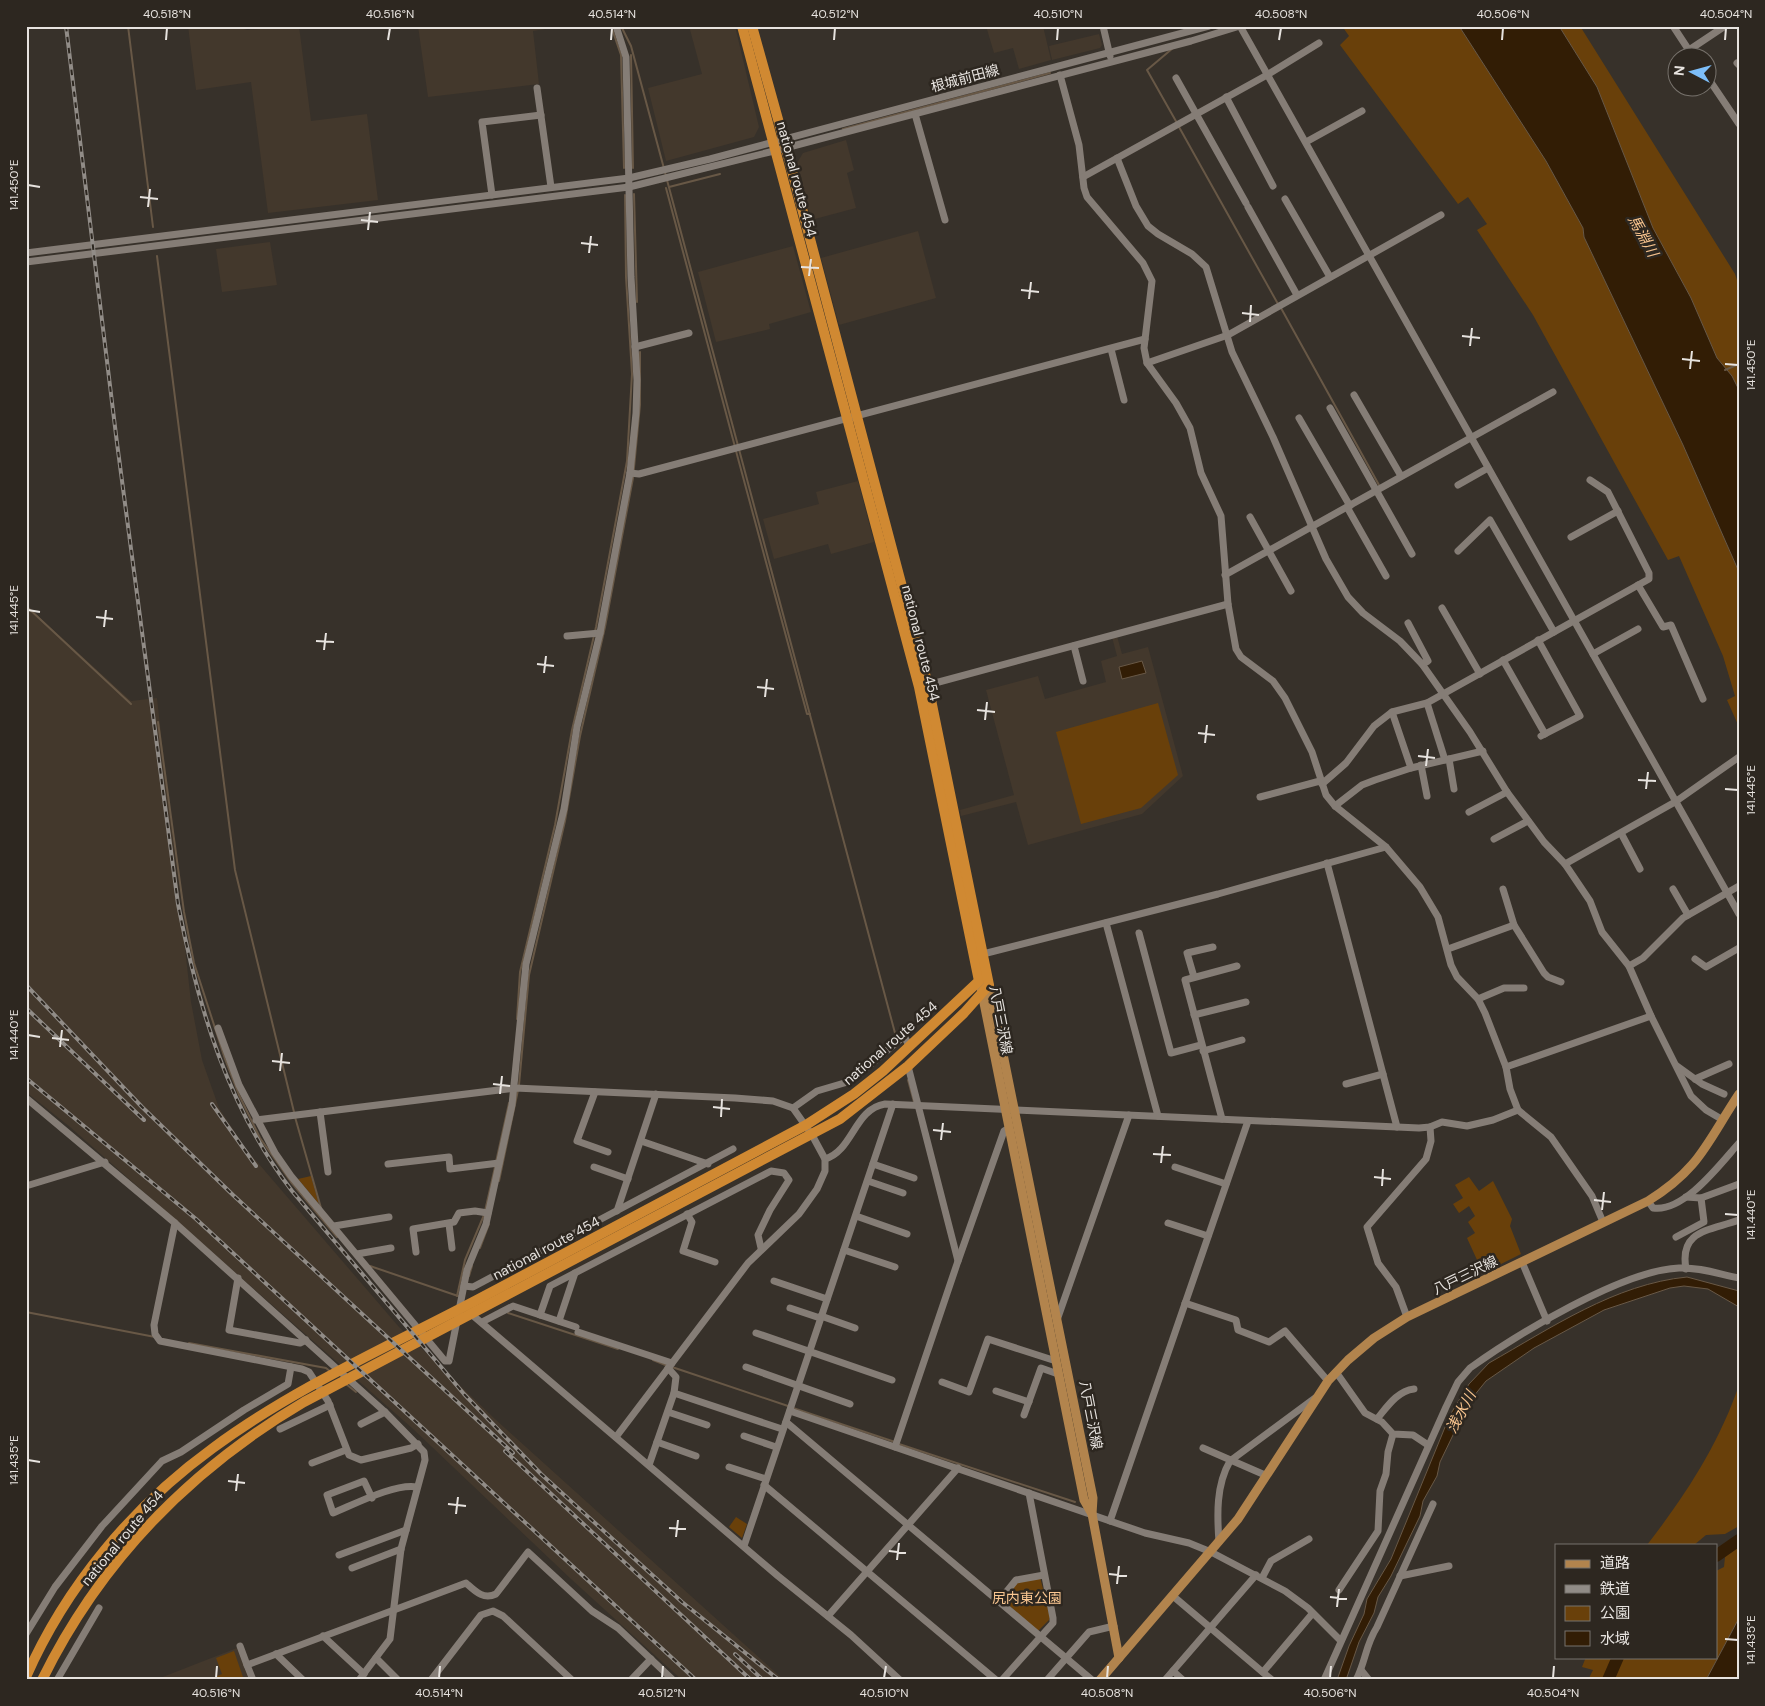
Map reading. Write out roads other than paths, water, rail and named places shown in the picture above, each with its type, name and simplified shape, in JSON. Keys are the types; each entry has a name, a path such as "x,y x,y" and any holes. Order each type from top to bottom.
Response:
{"highway":[{"name":"national route 454","path":"42,1680 70,1628 101,1581 146,1526 174,1498 237,1445 287,1412 812,1135 878,1091 908,1066 982,994 984,983 979,955 924,686 852,418 773,146 742,26"},
{"name":"national route 454","path":"752,26 785,143 852,418"},
{"name":"national route 454","path":"26,1677 57,1618 85,1575 118,1533 160,1491 213,1447 254,1420 806,1125 854,1094 984,983"}],"main road":[{"name":"八戸三沢線","path":"984,983 1015,1111 1093,1498 1092,1514 1119,1658"},
{"name":"八戸三沢線","path":"982,994 1084,1500 1092,1514"},
{"name":"八戸三沢線","path":"1100,1680 1212,1552 1238,1519 1317,1397 1336,1372 1374,1338 1407,1317 1648,1201 1680,1178 1695,1164 1739,1094"}],"street":[{"path":"218,1028 239,1085 256,1120 291,1176 445,1361 449,1361 464,1286 488,1213 515,1088 526,964 562,818 577,727 600,633 630,473 636,414 626,57 616,26"},
{"path":"1103,26 1111,62"},
{"name":"根城前田線","path":"785,143 1209,26"},
{"path":"1240,26 1739,914"},
{"name":"根城前田線","path":"785,143 915,114 1156,51 1240,26"},
{"path":"1673,26 1688,48"},
{"path":"1692,48 1725,26"},
{"path":"1083,177 1267,75 1319,43"},
{"path":"1060,76 1079,145 1087,197 1143,263 1149,273 1152,290 1144,348 1147,363 1176,403 1190,428 1201,473 1221,516 1228,604 1236,649 1242,657 1273,681 1281,692 1312,752 1326,795 1335,806 1386,847 1420,887 1438,916 1451,964 1457,977 1478,999 1486,1013 1506,1067 1510,1089 1518,1110 1551,1137 1592,1196 1603,1222"},
{"path":"1176,78 1297,295"},
{"path":"537,88 551,187"},
{"path":"1718,93 1739,124"},
{"path":"1226,97 1273,186"},
{"path":"1306,142 1362,111"},
{"path":"915,114 945,220"},
{"path":"492,195 482,122 540,115"},
{"path":"26,262 629,187 785,143"},
{"path":"26,253 629,178 773,146"},
{"path":"1117,158 1136,206 1148,226 1192,254 1206,267 1232,352 1270,430 1326,559 1348,597 1422,664 1483,751 1507,792 1528,821 1565,864 1590,901 1602,932 1629,966 1651,1016 1691,1096 1706,1110 1723,1120"},
{"path":"1285,199 1330,277"},
{"path":"1147,363 1228,335 1441,215"},
{"path":"635,347 689,333"},
{"path":"630,473 639,474 1145,339"},
{"path":"1111,349 1124,400"},
{"path":"1225,575 1553,392"},
{"path":"1354,395 1401,476"},
{"path":"1330,408 1412,554"},
{"path":"1300,418 1386,576"},
{"path":"1458,486 1488,468"},
{"path":"1260,797 1321,783 1346,763 1374,726 1392,712 1427,703 1649,579 1649,573 1605,488 1590,480"},
{"path":"1571,537 1618,510"},
{"path":"1250,517 1291,592"},
{"path":"1458,551 1490,520 1554,632"},
{"path":"1638,585 1663,627 1671,625 1703,700"},
{"path":"924,686 1228,604"},
{"path":"1442,608 1480,674"},
{"path":"1408,623 1428,660 1422,664"},
{"path":"1593,654 1638,629"},
{"path":"567,636 600,633"},
{"path":"1503,660 1543,735 1580,716 1538,640"},
{"path":"1074,646 1083,681"},
{"path":"1427,703 1447,760 1454,789"},
{"path":"1392,712 1411,768"},
{"path":"1335,806 1362,785 1411,768 1483,751"},
{"path":"1565,864 1675,802 1739,758"},
{"path":"1422,765 1427,796"},
{"path":"1469,812 1507,792"},
{"path":"1494,839 1528,821"},
{"path":"1621,832 1640,869"},
{"path":"979,955 1106,923 1386,847"},
{"path":"1327,863 1398,1127"},
{"path":"1629,966 1643,958 1688,915 1739,886"},
{"path":"1503,889 1514,925 1544,973 1548,977 1561,982"},
{"path":"1673,889 1688,915"},
{"path":"1106,923 1158,1116"},
{"path":"1448,949 1514,925"},
{"path":"1139,933 1171,1053 1242,1040"},
{"path":"1194,977 1188,953 1213,946"},
{"path":"1695,959 1706,967 1739,948"},
{"path":"1222,1119 1185,980 1236,966"},
{"path":"1478,999 1504,988 1524,988"},
{"path":"1194,1015 1246,1002"},
{"path":"1506,1067 1651,1016"},
{"path":"793,1108 817,1091 851,1081 904,1036 910,1047"},
{"path":"1674,1064 1695,1079 1724,1094"},
{"path":"1695,1079 1729,1064"},
{"path":"908,1066 958,1261"},
{"path":"1346,1084 1383,1074"},
{"path":"256,1120 515,1088 773,1101 793,1108 806,1125 825,1159 822,1180 811,1199 761,1248 720,1298 616,1437"},
{"path":"595,1092 577,1141 608,1152"},
{"path":"617,1211 656,1094"},
{"path":"26,1098 104,1162 238,1278 385,1412 424,1452 425,1460 401,1549 390,1639 362,1677 323,1636"},
{"path":"825,1159 839,1153 863,1118 880,1105 893,1104 1398,1127 1430,1127 1442,1122 1467,1126 1493,1120 1518,1110"},
{"path":"744,1546 893,1104"},
{"path":"320,1112 328,1172"},
{"path":"1057,1320 1129,1115"},
{"path":"1110,1521 1248,1121"},
{"path":"1407,1317 1396,1287 1378,1263 1367,1227 1426,1159 1431,1141 1430,1127"},
{"path":"895,1447 1004,1131 1009,1128"},
{"path":"641,1141 708,1164"},
{"path":"1648,1201 1653,1208 1662,1208 1686,1197 1705,1182 1739,1143"},
{"path":"464,1286 473,1287 708,1164 733,1149"},
{"path":"388,1164 449,1157 450,1168 499,1163"},
{"path":"26,1186 104,1162"},
{"path":"874,1164 914,1178"},
{"path":"594,1167 628,1179"},
{"path":"1175,1167 1226,1184"},
{"path":"540,1314 550,1286 771,1171 784,1173 790,1180 770,1210 758,1235 761,1248"},
{"path":"868,1181 903,1193"},
{"path":"1686,1197 1701,1198 1739,1184"},
{"path":"1676,1236 1704,1222 1701,1198"},
{"path":"416,1252 413,1229 449,1224 454,1222 460,1213 475,1211 488,1213"},
{"path":"687,1214 692,1222 683,1251 715,1262"},
{"path":"856,1216 907,1234"},
{"path":"334,1226 389,1217"},
{"path":"1686,1268 1684,1248 1691,1238 1739,1220"},
{"path":"175,1223 154,1325 160,1341 309,1372 330,1406 346,1450 349,1455 361,1460 411,1448 418,1444"},
{"path":"1168,1223 1208,1236"},
{"path":"449,1224 452,1248"},
{"path":"357,1254 392,1248"},
{"path":"844,1250 896,1267"},
{"path":"1522,1262 1547,1321"},
{"path":"1324,1680 1380,1552 1389,1538 1428,1445 1458,1382 1470,1368 1547,1321 1608,1289 1660,1272 1686,1268 1739,1278"},
{"path":"559,1321 575,1273"},
{"path":"238,1278 229,1330 300,1343 306,1340"},
{"path":"774,1280 827,1299"},
{"path":"1185,1303 1236,1320 1238,1330 1269,1342 1286,1331 1328,1381"},
{"path":"460,1305 828,1616 900,1680"},
{"path":"482,1322 512,1306 559,1321 577,1330 670,1365 676,1377 674,1394 649,1465"},
{"path":"790,1308 855,1328"},
{"path":"756,1333 892,1380"},
{"path":"942,1382 969,1392 988,1339 1056,1361"},
{"path":"26,1634 61,1579 102,1526 158,1464 288,1384 291,1367"},
{"path":"746,1367 850,1404"},
{"path":"1024,1415 1041,1368 1058,1374"},
{"path":"1336,1372 1365,1413 1377,1419 1393,1434 1412,1435 1428,1445"},
{"path":"1377,1419 1392,1400 1404,1392 1414,1389"},
{"path":"996,1391 1028,1402"},
{"path":"674,1394 782,1430"},
{"path":"1219,1542 1220,1487 1224,1472 1230,1461 1317,1397"},
{"path":"280,1429 330,1406"},
{"path":"790,1409 1144,1533 1189,1543 1212,1552 1286,1592 1308,1608 1340,1640"},
{"path":"361,1424 385,1412"},
{"path":"668,1412 707,1425"},
{"path":"786,1422 1092,1680"},
{"path":"1339,1590 1378,1532 1380,1491 1386,1474 1388,1452 1393,1434"},
{"path":"744,1436 776,1447"},
{"path":"657,1442 696,1456"},
{"path":"1203,1448 1265,1475"},
{"path":"312,1463 346,1450"},
{"path":"729,1467 765,1482 996,1680"},
{"path":"828,1616 958,1468"},
{"path":"372,1498 364,1481 327,1495 333,1513 407,1485 417,1487"},
{"path":"1002,1680 1053,1623 1029,1493"},
{"path":"1356,1680 1361,1670 1368,1641 1377,1626 1433,1504"},
{"path":"339,1555 406,1530"},
{"path":"1165,1680 1259,1577 1271,1561 1309,1539"},
{"path":"352,1568 401,1549"},
{"path":"248,1665 466,1583 481,1595 492,1596 496,1594 528,1552 592,1611 618,1628 673,1680"},
{"path":"1400,1576 1449,1566"},
{"path":"999,1601 1016,1580 1044,1575"},
{"path":"1173,1596 1272,1680"},
{"path":"56,1680 99,1608"},
{"path":"431,1680 481,1615 492,1611 503,1616 572,1680"},
{"path":"1263,1672 1312,1614"},
{"path":"1046,1680 1089,1632 1114,1626"},
{"path":"240,1646 253,1680"},
{"path":"276,1654 302,1680"},
{"path":"376,1658 398,1680"},
{"path":"631,1680 651,1659"},
{"path":"1361,1670 1369,1680"},
{"path":"1173,1671 1183,1680"}],"water":[{"name":"馬淵川","path":"1459,26 1559,26 1597,87 1653,228 1691,298 1717,358 1732,376 1739,390 1739,572 1683,445 1584,237 1583,228 1546,161"},
{"path":"1142,661 1146,673 1122,679 1119,667"},
{"name":"浅水川","path":"1687,1277 1739,1291 1739,1307 1708,1289 1684,1286 1670,1288 1604,1310 1534,1348 1486,1381 1469,1402 1440,1462 1437,1476 1423,1501 1420,1516 1391,1576 1378,1597 1374,1613 1359,1642 1346,1680 1337,1680 1349,1646 1364,1614 1367,1599 1391,1559 1450,1415 1469,1384 1489,1363 1584,1310 1634,1288 1660,1281"},
{"path":"1739,1618 1739,1680 1706,1680"}],"waterway":[{"path":"128,26 153,227"},
{"path":"611,26 621,55 624,168"},
{"path":"621,26 631,46 666,176"},
{"path":"1173,48 1147,70 1177,123"},
{"path":"631,55 633,168"},
{"path":"843,129 1050,73"},
{"path":"1179,127 1278,304"},
{"path":"669,187 720,174"},
{"path":"667,180 895,1033"},
{"path":"666,188 735,447"},
{"path":"634,194 637,302"},
{"path":"517,1019 520,972 555,825 572,730 596,627 627,461 632,374 626,277 625,195"},
{"path":"157,256 235,870 294,1112"},
{"path":"1281,308 1379,485"},
{"path":"519,1085 529,975 565,821 580,736 605,627 633,478 640,405 640,352"},
{"path":"1725,370 1739,364"},
{"path":"736,451 807,714 810,714"},
{"path":"26,606 131,704"},
{"path":"158,722 184,912 194,963 225,1059 239,1095 260,1138 291,1182 337,1237"},
{"path":"908,1080 914,1102"},
{"path":"499,1181 518,1090"},
{"path":"496,1162 509,1103"},
{"path":"295,1117 321,1208"},
{"path":"485,1211 495,1167"},
{"path":"457,1296 465,1260 484,1215"},
{"path":"480,1248 489,1224"},
{"path":"370,1266 458,1296"},
{"path":"469,1276 472,1266"},
{"path":"26,1312 155,1337"},
{"path":"508,1313 618,1349"},
{"path":"189,1343 326,1368 331,1372"},
{"path":"653,1360 668,1366"},
{"path":"672,1367 788,1406"},
{"path":"346,1384 356,1392"},
{"path":"793,1408 895,1442"},
{"path":"899,1444 1075,1502"},
{"path":"1718,1555 1739,1540"},
{"path":"1608,1680 1618,1658"}],"railway":[{"path":"66,26 117,443 178,904 195,981 218,1055 233,1091 250,1126 292,1191 464,1394 541,1474 682,1602 779,1680"},
{"path":"26,985 142,1107 233,1195 513,1453"},
{"path":"26,1008 144,1120"},
{"path":"26,1078 196,1219 696,1680"},
{"path":"212,1104 256,1166"},
{"path":"505,1451 751,1680"},
{"path":"735,1654 763,1680"}],"park label":[{"name":"尻内東公園","path":"1027,1598"}]}
